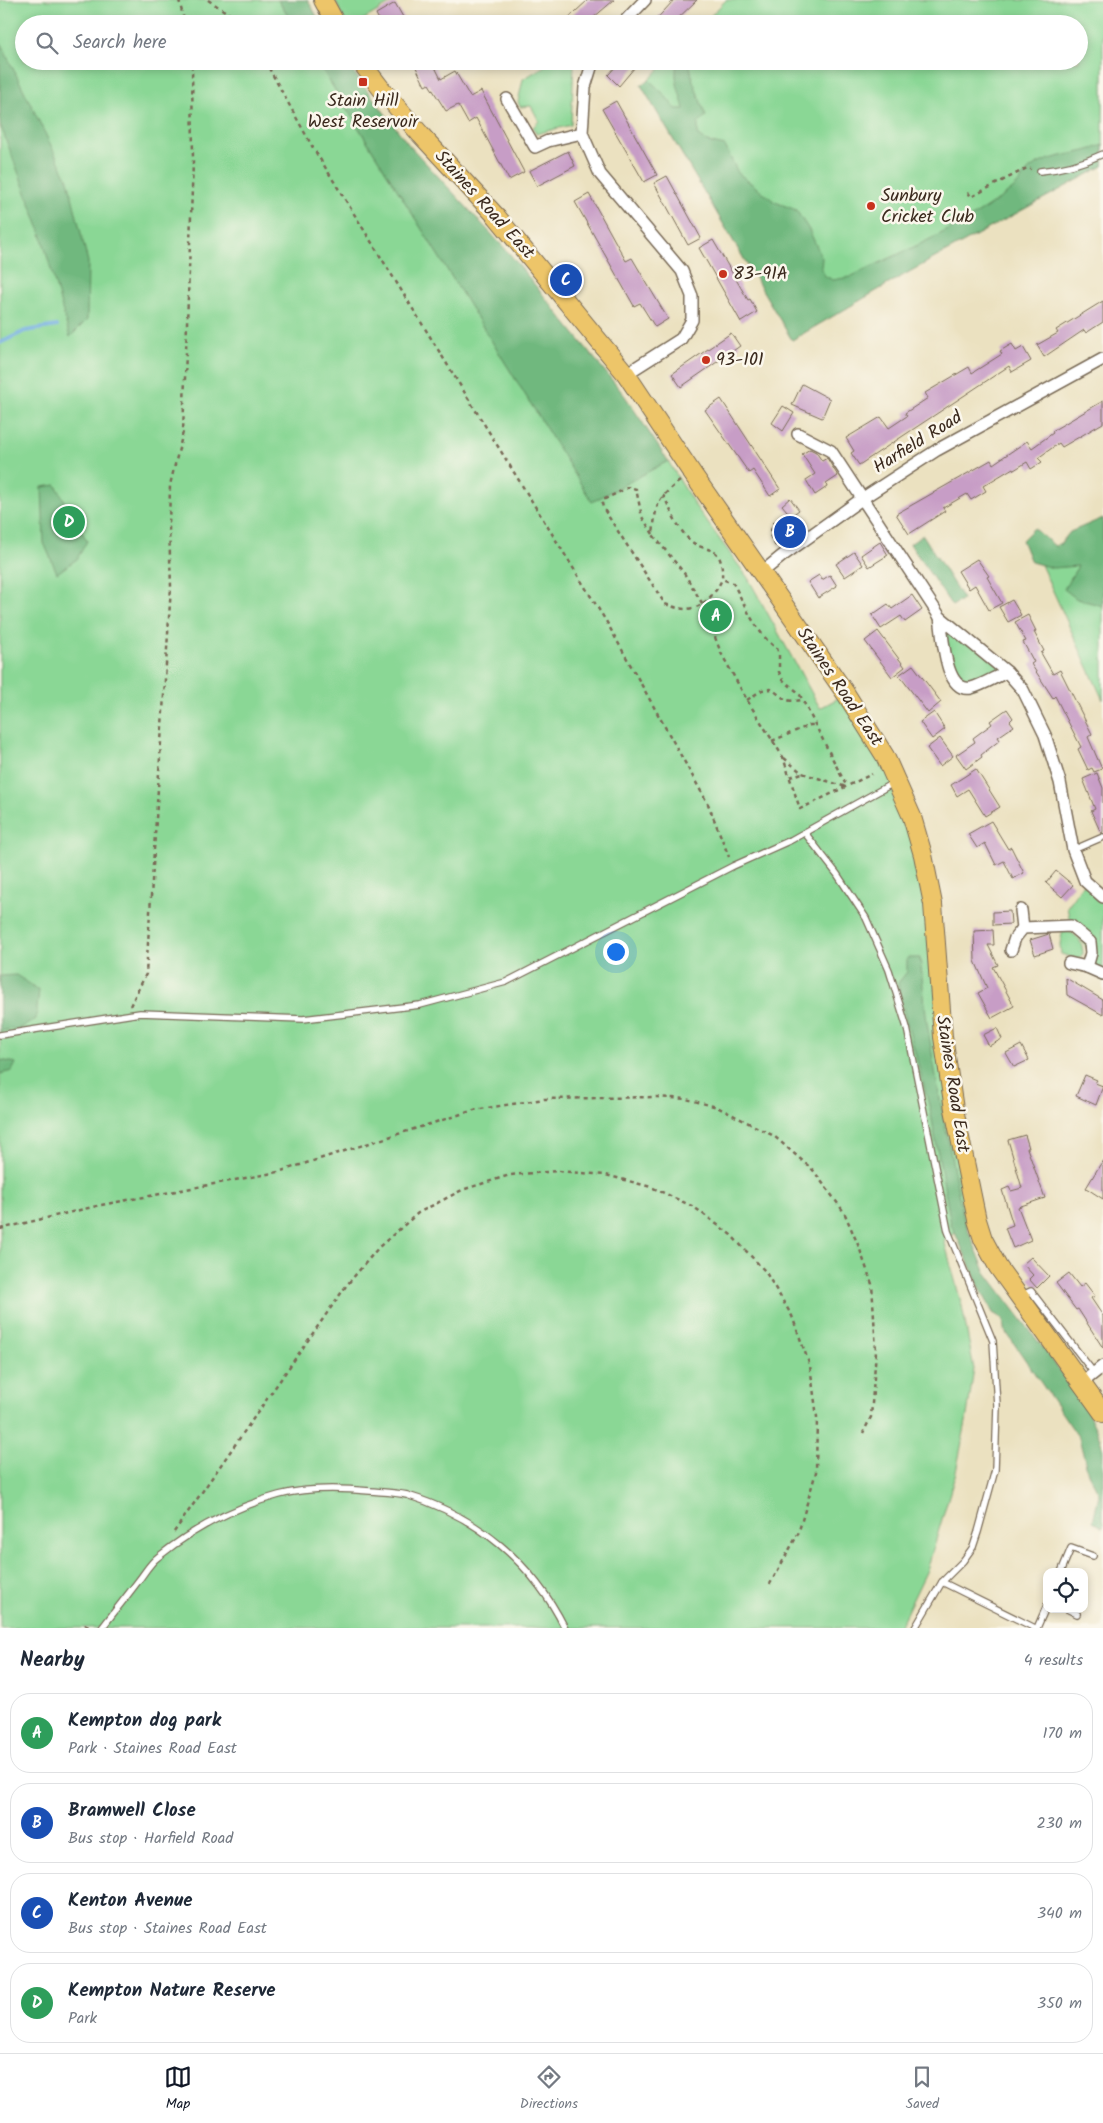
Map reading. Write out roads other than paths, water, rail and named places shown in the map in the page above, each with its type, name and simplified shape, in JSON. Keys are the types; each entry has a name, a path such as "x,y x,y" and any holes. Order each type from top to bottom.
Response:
{"highway":[{"path":"323,0 331,15"},
{"name":"Staines Road East","path":"367,70 421,135 497,217 626,374 692,473 871,731 897,781 912,817 924,855 933,904 943,1037 954,1109 977,1220 983,1239 998,1267 1018,1296 1093,1374 1103,1412"}],"street":[{"path":"630,15 644,0"},
{"path":"590,70 585,88 582,133 600,174 682,271 692,296 692,320 681,339 626,374"},
{"path":"507,99 535,147 548,141 582,133"},
{"name":"Harfield Road","path":"761,573 863,498 937,450 1103,359"},
{"path":"798,434 831,451 940,616 1007,672 1023,690 1045,735 1060,782 1073,850 1085,881 1103,897"},
{"path":"940,616 950,677 956,684 964,688 972,688 1007,672"},
{"path":"1011,950 1015,938 1023,928 1021,910"},
{"path":"1023,928 1070,926 1090,942 1091,953 1087,967"},
{"path":"1068,962 1103,974"}],"lane":[{"path":"1040,171 1084,163 1103,154"},
{"path":"0,1035 140,1013 303,1019 420,1005 506,982 733,866 805,833 861,799 897,781"},
{"path":"805,833 837,874 866,918 890,970 907,1028 948,1231 993,1342 998,1405 995,1470 973,1547 963,1561 942,1582 915,1628"},
{"path":"1073,850 1103,837"},
{"path":"102,1628 156,1558 189,1534 227,1514 280,1495 314,1489 349,1489 406,1495 446,1510 488,1533 515,1557 538,1584 565,1628"},
{"path":"1063,1568 1072,1548 1093,1556"},
{"path":"942,1582 1036,1628 1043,1613"}],"waterway":[{"path":"0,343 25,331 57,326"}],"place":[{"name":"Stain Hill West Reservoir","path":"363,82"},
{"name":"Sunbury Cricket Club","path":"871,206"},
{"name":"83-91A","path":"723,274"},
{"name":"Kenton Avenue","path":"566,280"},
{"name":"93-101","path":"706,360"},
{"name":"Kempton Nature Reserve","path":"69,522"},
{"name":"Bramwell Close","path":"790,532"},
{"name":"Kempton dog park","path":"716,616"}]}
